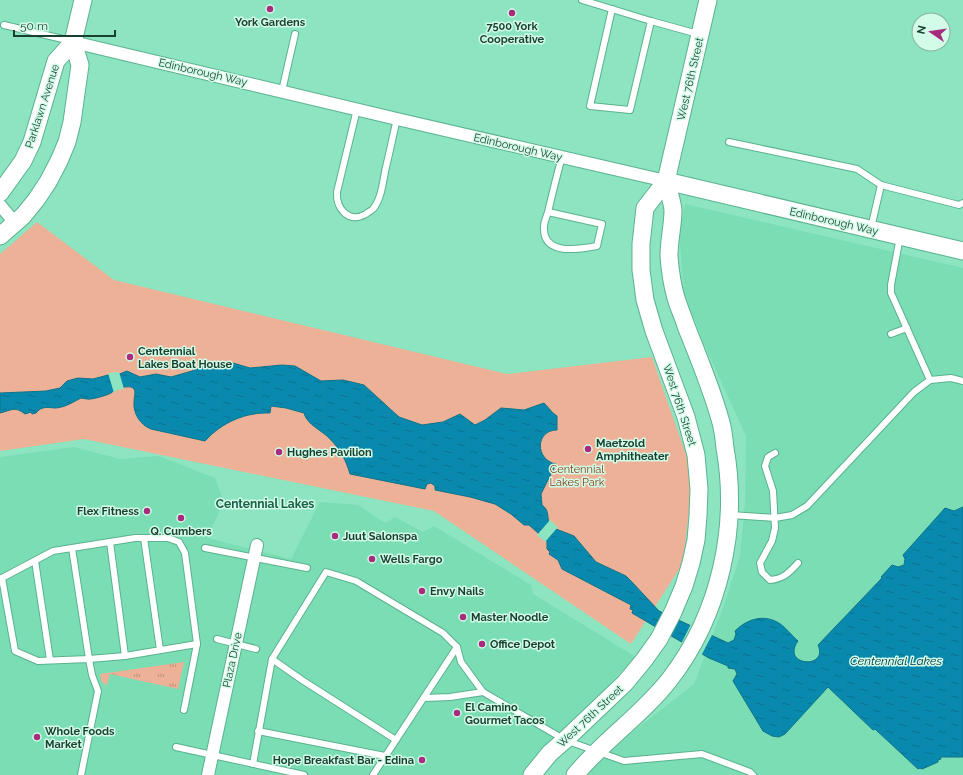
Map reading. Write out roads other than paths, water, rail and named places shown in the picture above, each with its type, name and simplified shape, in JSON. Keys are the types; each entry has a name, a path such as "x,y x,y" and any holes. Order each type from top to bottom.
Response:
{"street":[{"name":"Parklawn Avenue","path":"0,193 23,161 32,142 56,61 73,42 83,0"},
{"name":"West 76th Street","path":"532,775 550,753 625,683 644,660 668,624 677,604 684,586 696,540 699,500 696,455 686,417 654,331 645,300 641,270 642,234 645,208 666,181 708,0"},
{"name":"Edinborough Way","path":"73,42 963,251"},
{"path":"0,236 23,216 36,200 48,182 67,142 72,122 80,65 73,42"},
{"name":"West 76th Street","path":"575,775 598,751 632,721 671,678 706,616 718,583 728,534 729,469 721,420 679,309 673,284 669,255 673,209 666,181"},
{"path":"0,205 15,223"},
{"name":"Plaza Drive","path":"208,775 257,544"}],"lane":[{"path":"582,0 650,21 700,34"},
{"path":"612,9 590,106 630,110 650,21"},
{"path":"4,25 73,42"},
{"path":"282,91 295,34"},
{"path":"357,109 337,197 340,208 347,215 351,216 363,216 371,211 380,196 397,119"},
{"path":"729,142 858,169 881,185 959,205 963,203"},
{"path":"548,212 602,224 597,246 588,248 562,249 554,247 548,242 543,230 562,157"},
{"path":"871,230 881,185"},
{"path":"900,236 891,285 891,293 930,380"},
{"path":"891,334 907,328"},
{"path":"729,515 775,518 792,515 807,506 914,392 930,380 951,378 963,381"},
{"path":"775,453 768,457 765,466 773,491 775,528 772,542 760,563 762,572 770,580 779,579 791,571 798,563"},
{"path":"184,710 198,644 185,553 179,542 168,538 135,538 53,551 1,578 15,651 38,661 125,656 198,644"},
{"path":"144,538 160,650"},
{"path":"110,542 125,656"},
{"path":"72,548 89,659 92,675 98,691 81,775"},
{"path":"205,548 307,568"},
{"path":"35,561 50,660"},
{"path":"253,764 272,659 326,572 356,581 443,633 457,647 461,662 483,692 565,740 624,761 702,754 750,772 753,775"},
{"path":"217,639 256,649"},
{"path":"373,775 457,647"},
{"path":"272,659 396,740"},
{"path":"424,698 450,697 483,692"},
{"path":"258,731 385,756"},
{"path":"176,747 303,775"}],"water":[{"name":"Centennial Lakes","path":"212,363 233,363 250,368 282,365 295,366 321,381 343,380 364,385 399,417 422,425 443,422 460,414 475,425 485,420 501,408 524,410 544,403 557,416 557,430 550,431 545,435 541,440 540,446 544,457 556,464 541,494 542,505 547,511 549,523 556,529 574,536 596,562 626,576 659,611 728,643 734,640 736,634 735,631 739,627 754,619 766,618 783,626 798,641 794,649 795,656 799,660 805,662 812,661 817,658 820,653 818,645 882,578 881,577 892,565 898,567 904,565 905,559 903,555 945,508 954,511 963,507 963,757 940,757 941,759 938,760 938,762 922,769 918,769 875,729 873,730 828,687 785,734 779,737 772,736 763,731 733,681 737,674 735,669 728,668 728,666 709,658 632,613 633,610 630,609 631,605 562,569 558,560 549,554 550,552 547,549 547,541 529,525 524,525 511,514 495,504 435,490 435,486 431,483 427,484 425,489 350,474 345,459 337,447 327,436 308,421 304,413 271,406 270,413 243,416 219,428 205,441 151,429 144,425 136,414 134,406 135,390 130,387 119,388 109,394 96,398 81,398 56,408 43,408 32,414 31,412 25,414 16,409 0,413 0,393 46,391 60,388 67,381 78,378 93,379 108,375 120,374 127,371 140,377 156,374 171,377"}],"place":[{"name":"York Gardens","path":"270,9"},
{"name":"7500 York Cooperative","path":"512,13"},
{"name":"Centennial Lakes Boat House","path":"130,357"},
{"name":"Maetzold Amphitheater","path":"588,449"},
{"name":"Hughes Pavilion","path":"279,452"},
{"name":"Flex Fitness","path":"147,511"},
{"name":"Q. Cumbers","path":"181,518"},
{"name":"Juut Salonspa","path":"335,536"},
{"name":"Wells Fargo","path":"372,559"},
{"name":"Envy Nails","path":"422,591"},
{"name":"Master Noodle","path":"463,617"},
{"name":"Office Depot","path":"482,644"},
{"name":"El Camino Gourmet Tacos","path":"457,713"},
{"name":"Whole Foods Market","path":"37,737"},
{"name":"Hope Breakfast Bar - Edina","path":"422,760"}],"district":[{"name":"Centennial Lakes","path":"265,504"}],"park label":[{"name":"Centennial Lakes Park","path":"577,475"}]}
